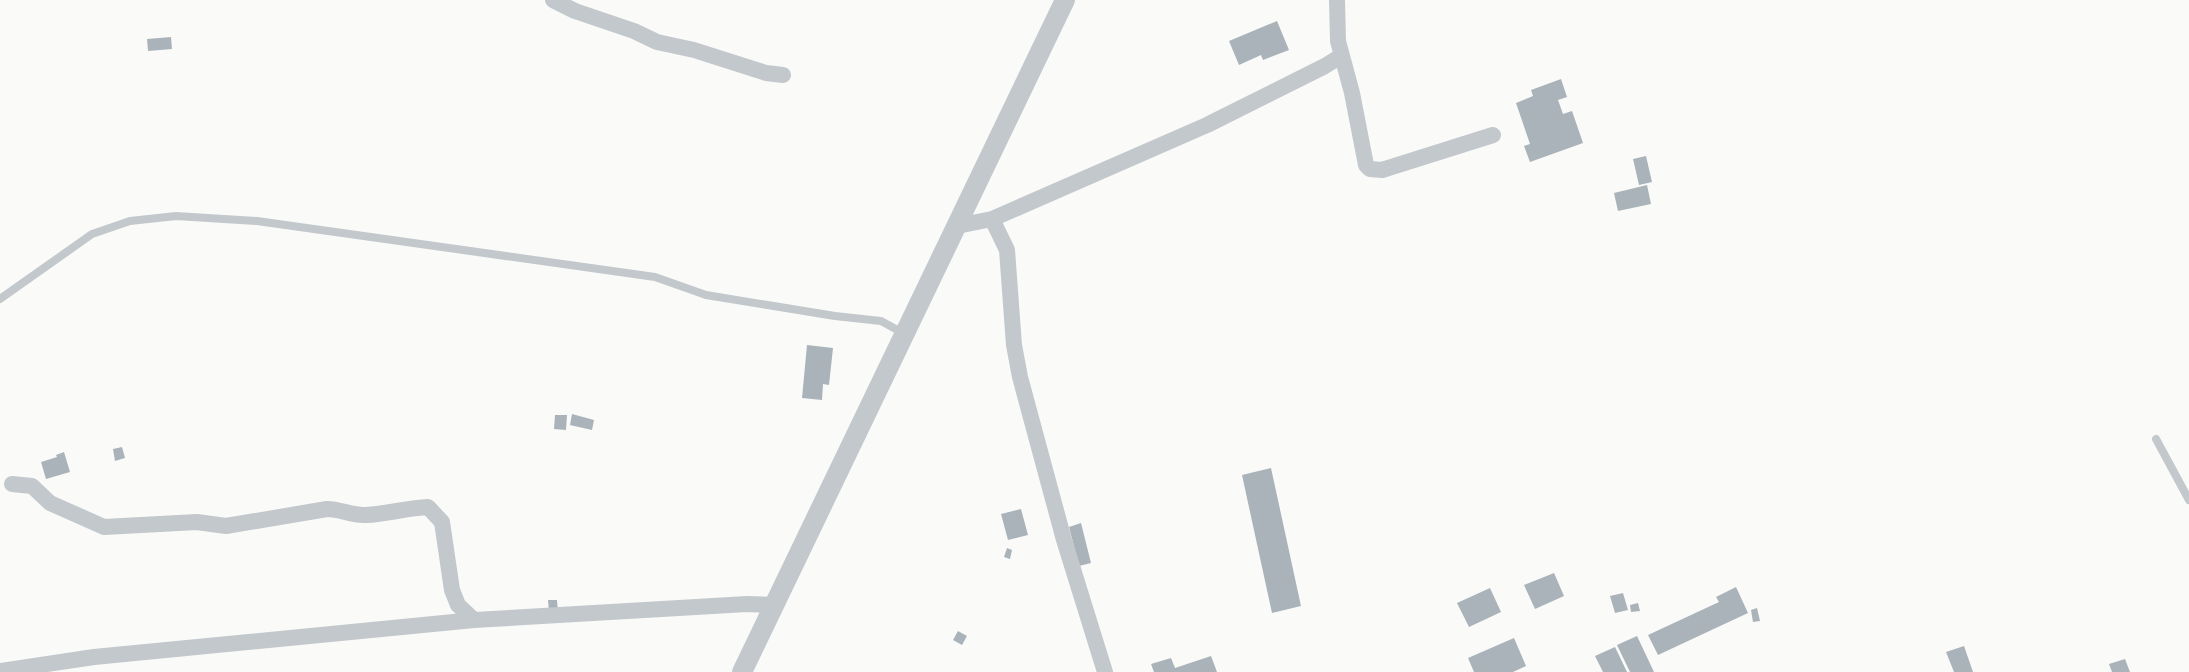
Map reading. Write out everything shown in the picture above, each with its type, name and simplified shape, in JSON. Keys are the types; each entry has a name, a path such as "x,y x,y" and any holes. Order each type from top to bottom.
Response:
{"street":[{"path":"553,0 575,12 634,31 657,42 694,50 766,73 782,75"},
{"path":"742,672 1065,0"},
{"path":"1337,0 1336,26 1341,56 1352,93 1366,165 1370,169 1382,170 1493,135"},
{"path":"957,226 992,219 1206,125 1325,66 1341,56"},
{"path":"992,219 1008,250 1014,344 1020,377 1064,540 1105,672"},
{"path":"12,484 32,486 50,503 104,527 197,522 226,526 328,509 338,509 353,515 367,515 428,507 442,522 452,590 458,605 474,620"},
{"path":"0,671 94,657 474,620 747,604 774,605"}],"lane":[{"path":"0,299 92,234 130,221 176,216 257,221 655,277 706,295 835,316 881,321 905,334"},
{"path":"2156,439 2189,500"}],"building":[{"path":"1277,21 1289,50 1263,60 1261,55 1239,65 1229,41"},
{"path":"171,37 172,49 148,51 147,39"},
{"path":"1561,79 1567,97 1558,100 1563,114 1572,111 1583,143 1530,162 1524,146 1530,144 1516,103 1533,96 1531,90"},
{"path":"1646,156 1652,182 1639,185 1633,159"},
{"path":"1647,185 1651,204 1618,211 1614,193"},
{"path":"807,345 833,348 829,385 823,384 822,400 802,398"},
{"path":"572,414 594,420 592,430 570,425"},
{"path":"555,415 567,415 566,430 554,429"},
{"path":"122,447 125,458 115,461 113,449"},
{"path":"64,452 70,472 46,479 41,462 57,457 56,455"},
{"path":"1271,468 1301,606 1272,613 1242,475"},
{"path":"1021,509 1028,535 1008,540 1001,514"},
{"path":"1081,523 1091,563 1079,566 1069,527"},
{"path":"1007,548 1012,550 1010,559 1004,557"},
{"path":"1554,573 1564,596 1535,609 1524,585"},
{"path":"1736,587 1748,613 1658,655 1648,635 1719,602 1716,597"},
{"path":"1490,588 1501,612 1469,627 1457,603"},
{"path":"1623,593 1628,610 1615,613 1610,596"},
{"path":"548,600 557,600 558,612 549,612"},
{"path":"1638,603 1640,611 1631,612 1630,605"},
{"path":"1757,608 1760,621 1753,622 1751,610"},
{"path":"958,631 967,636 962,645 953,640"},
{"path":"1637,636 1654,672 1630,672 1617,645"},
{"path":"1514,638 1526,666 1513,672 1474,672 1468,658"},
{"path":"1964,646 1973,672 1954,672 1946,652"},
{"path":"1615,647 1627,672 1603,672 1595,656"},
{"path":"1211,656 1217,672 1154,672 1151,664 1171,658 1175,668"},
{"path":"2125,659 2130,672 2112,672 2109,664"}]}
